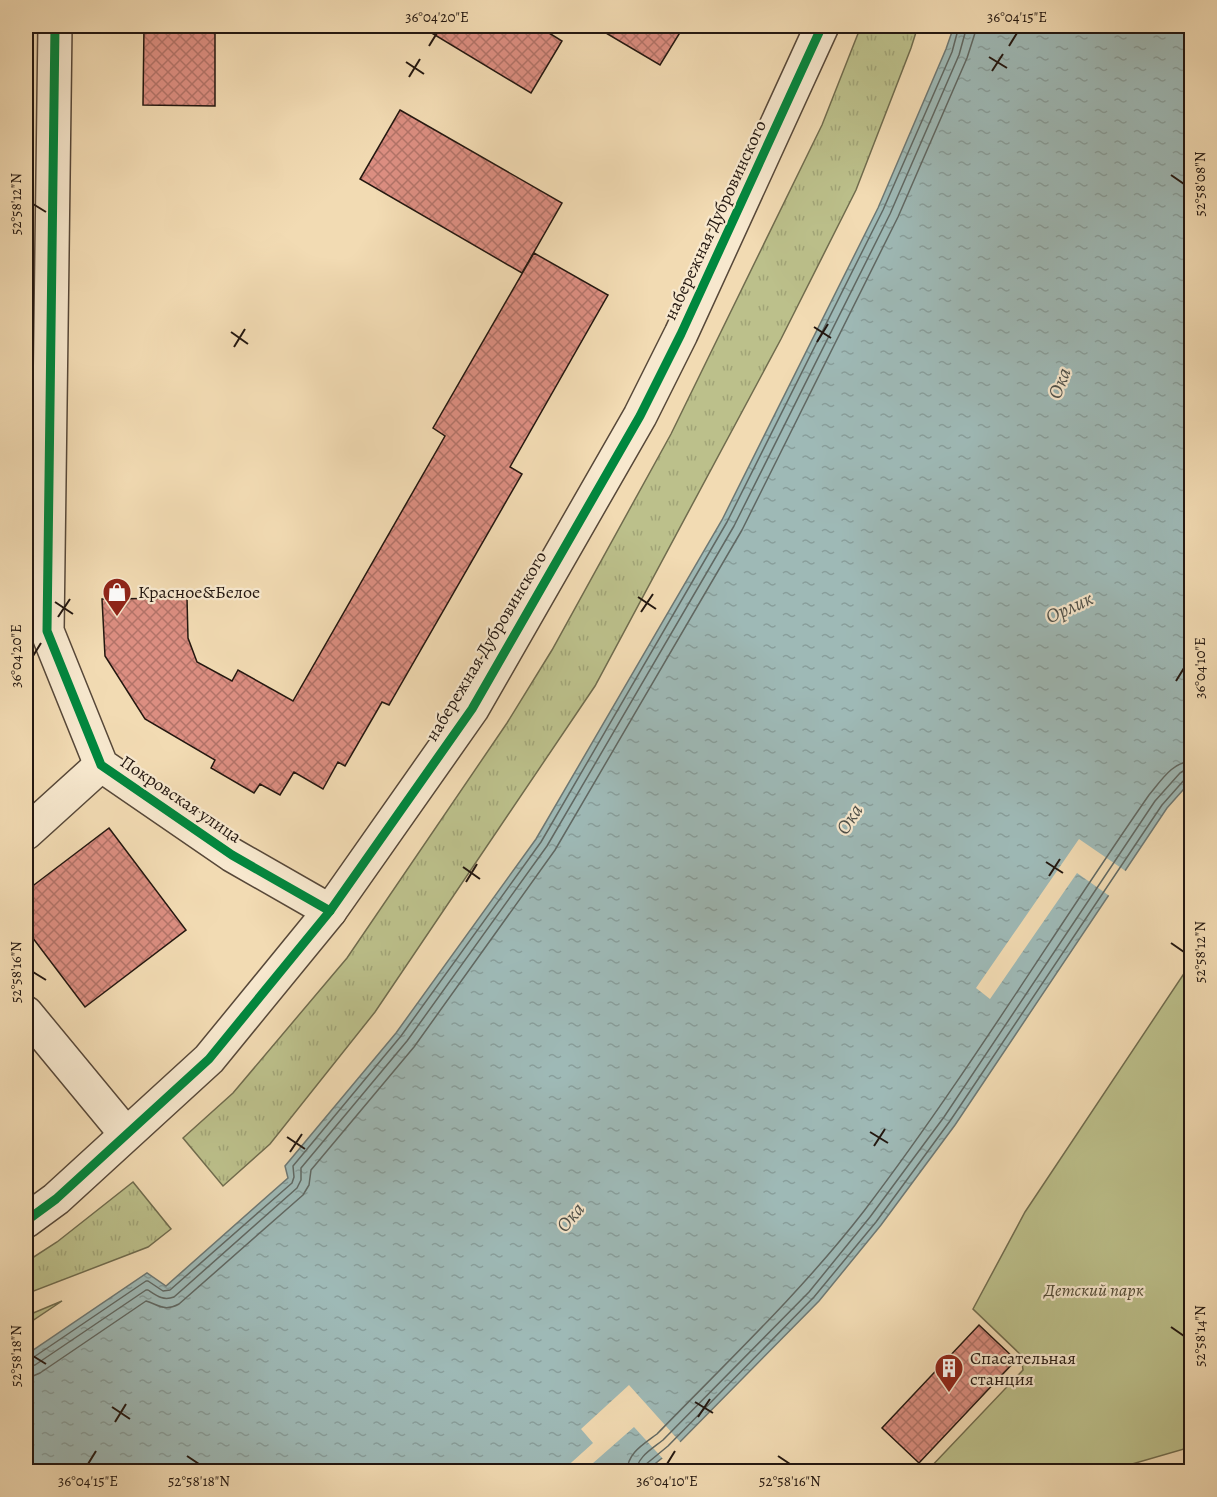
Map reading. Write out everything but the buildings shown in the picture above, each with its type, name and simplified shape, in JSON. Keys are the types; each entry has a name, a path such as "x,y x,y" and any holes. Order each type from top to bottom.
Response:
{"street":[{"name":"Покровская улица","path":"55,26 47,631 101,765 232,855 330,911"},
{"name":"набережная Дубровинского","path":"26,1221 56,1198 208,1059 330,911 472,709 640,416 681,334 822,26"},
{"path":"26,833 101,765"},
{"path":"26,1013 126,1134"}],"green space":[{"path":"861,26 918,26 856,190 781,339 595,686 375,1012 270,1144 223,1186 183,1138 233,1093 347,958 507,723 552,650 671,434 822,125"},
{"name":"Детский парк","path":"1191,963 1191,1447 1108,1471 927,1471 1023,1370 1021,1355 973,1309 1025,1212"},
{"path":"133,1182 171,1229 148,1247 26,1294 26,1262 57,1242"},
{"path":"62,1301 26,1325 26,1316"}],"water":[{"path":"954,26 1191,26 1191,781 1167,808 955,1125 881,1225 819,1301 672,1450 646,1471 26,1472 26,1355 147,1273 166,1286 288,1178 285,1166 396,1033 536,839 722,520 878,208"}],"pier":[{"path":"1079,839 1127,872 1111,897 1077,873 990,999 976,988"},
{"path":"629,1385 682,1444 664,1460 634,1427 584,1471 562,1471 593,1443 581,1429"}],"cycle path":[{"path":"55,26 47,631 101,765 232,855 330,911"},
{"path":"26,1221 56,1199 209,1059 330,911 472,709 640,416 681,334 822,26"}],"place":[{"name":"Красное&Белое","path":"117,618"},
{"name":"Спасательная станция","path":"949,1394"}],"water label":[{"name":"Ока","path":"1059,383"},
{"name":"Орлик","path":"1069,607"},
{"name":"Ока","path":"849,819"},
{"name":"Ока","path":"570,1217"}]}
